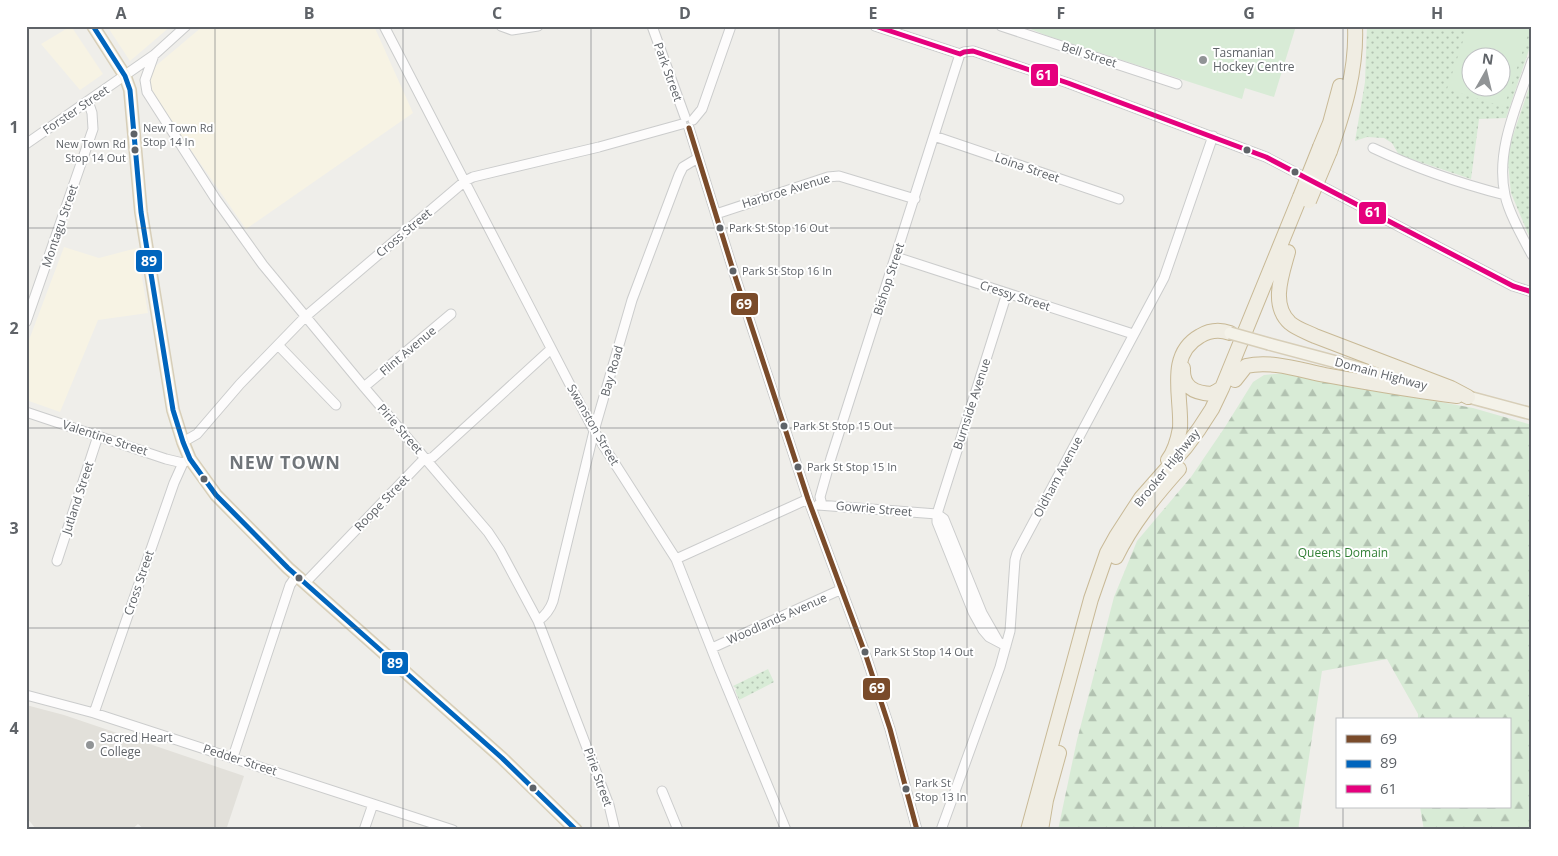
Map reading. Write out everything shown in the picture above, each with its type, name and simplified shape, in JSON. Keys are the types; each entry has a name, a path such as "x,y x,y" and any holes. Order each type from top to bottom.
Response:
{"highway":[{"name":"Brooker Highway","path":"1028,830 1098,577 1107,553 1129,515 1199,429 1212,409 1222,388 1325,149 1342,76 1346,26"},
{"path":"1325,149 1345,109 1354,58 1354,26"},
{"name":"Brooker Highway","path":"1041,830 1046,800 1100,600 1116,556 1137,519 1205,437 1228,398 1288,252 1305,199"},
{"path":"1288,252 1279,295 1283,314 1290,323 1315,336 1451,388 1468,397"},
{"path":"1150,487 1152,481 1171,456 1177,442 1180,428 1178,377 1181,358 1187,348 1200,336 1216,330 1230,333"},
{"path":"1222,388 1212,394 1190,388 1185,382 1183,368 1188,355 1199,343 1210,337 1230,333"},
{"path":"1235,380 1246,366 1252,364 1275,365 1374,384 1468,397"}],"main road":[{"path":"93,26 125,76 130,90 141,212 173,410 187,461 216,495 301,579 502,758 576,830"},
{"name":"Domain Highway","path":"1230,333 1532,414"}],"street":[{"name":"Forster Street","path":"26,144 154,55 186,26"},
{"name":"Swanston Street","path":"384,26 594,431 676,559 786,830"},
{"path":"501,26 512,30 538,26"},
{"name":"Park Street","path":"652,26 687,122 733,270 810,503 890,729 916,830"},
{"path":"687,122 702,109 731,26"},
{"path":"875,26 960,54 973,51 1068,82 1266,157 1513,286 1532,292"},
{"name":"Bell Street","path":"1001,26 1177,84"},
{"name":"Bishop Street","path":"822,504 820,497 831,458 960,54"},
{"name":"Pirie Street","path":"154,55 145,80 147,92 216,198 263,265 488,532 500,550 538,621 609,805 615,830"},
{"path":"1532,61 1506,140 1503,165 1505,195 1520,233 1532,255"},
{"name":"Montagu Street","path":"26,322 29,304 93,129 92,113 88,101"},
{"name":"Cross Street","path":"183,442 196,434 240,384 305,317 465,181 473,176 599,147 687,122"},
{"name":"Loina Street","path":"934,136 1119,199"},
{"name":"Oldham Avenue","path":"941,830 1000,667 1002,644 1010,631 1017,553 1164,278 1213,136"},
{"path":"1373,148 1402,161 1505,195"},
{"name":"Bay Road","path":"538,621 550,609 553,601 594,431 632,300 679,175 683,167 698,158"},
{"name":"Harbroe Avenue","path":"716,214 828,177 839,176 914,199"},
{"name":"Cressy Street","path":"896,257 1133,334"},
{"name":"Burnside Avenue","path":"937,514 1007,294"},
{"name":"Flint Avenue","path":"364,387 451,314"},
{"path":"278,345 336,405"},
{"name":"Roope Street","path":"233,757 290,585 301,579 422,461 433,457 551,349"},
{"name":"Valentine Street","path":"26,412 166,459 187,461"},
{"name":"Jutland Street","path":"57,561 98,436"},
{"name":"Cross Street","path":"94,713 174,483 187,461"},
{"path":"676,559 810,503"},
{"name":"Gowrie Street","path":"810,503 937,514"},
{"path":"937,514 944,519 982,613 1002,644"},
{"name":"Woodlands Avenue","path":"712,648 842,589"},
{"name":"Pedder Street","path":"26,695 94,713 233,757 452,830"},
{"path":"662,791 678,830"},
{"path":"364,830 374,804"}],"shaded area":[{"path":"71,26 103,74 80,90 41,44"},
{"path":"107,26 171,26 130,61"},
{"path":"203,26 374,26 413,113 246,229 152,94 149,81 152,69"},
{"path":"64,247 99,258 137,248 148,313 98,320 60,412 26,400 26,348"},
{"name":"Sacred Heart College","path":"26,705 64,715 244,776 226,830 145,830 138,824 131,830 37,830 26,817"}],"green space":[{"name":"Tasmanian Hockey Centre","path":"1023,26 1296,26 1274,97 1245,88 1242,99 1048,36"},
{"path":"1367,26 1532,26 1532,41 1506,118 1479,119 1471,179 1399,155 1392,143 1384,138 1367,137 1355,141 1365,82"},
{"path":"1468,26 1531,26 1510,89 1510,48 1461,48"},
{"path":"1460,50 1460,93 1447,89"},
{"path":"1532,79 1532,243 1511,193 1507,153"},
{"path":"1476,98 1507,98 1504,107"},
{"name":"Queens Domain","path":"1284,373 1473,408 1532,425 1532,830 1424,830 1420,808 1510,808 1510,718 1418,718 1418,714 1387,659 1322,671 1298,830 1058,830 1077,740 1114,597 1137,541 1191,477 1253,382 1264,375"},
{"path":"768,669 774,682 739,700 735,690 737,689 733,686"}],"transit line":[{"name":"89","path":"93,26 125,76 130,90 141,212 173,410 190,459 216,495 288,568 502,758 576,830"},
{"name":"61","path":"875,26 960,54 973,51 1068,83 1266,157 1513,286 1532,292"},
{"name":"69","path":"689,128 808,499 865,653 890,729 917,830"}],"place":[{"name":"Tasmanian Hockey Centre","path":"1203,60"},
{"name":"New Town Rd Stop 14 In","path":"134,134"},
{"name":"New Town Rd Stop 14 Out","path":"135,150"},
{"name":"Park St Stop 16 Out","path":"720,228"},
{"name":"Park St Stop 16 In","path":"733,271"},
{"name":"Park St Stop 15 Out","path":"784,426"},
{"name":"Park St Stop 15 In","path":"798,467"},
{"name":"Park St Stop 14 Out","path":"865,652"},
{"name":"Sacred Heart College","path":"90,745"},
{"name":"Park St Stop 13 In","path":"906,789"}],"district":[{"name":"NEW TOWN","path":"285,463"}]}
